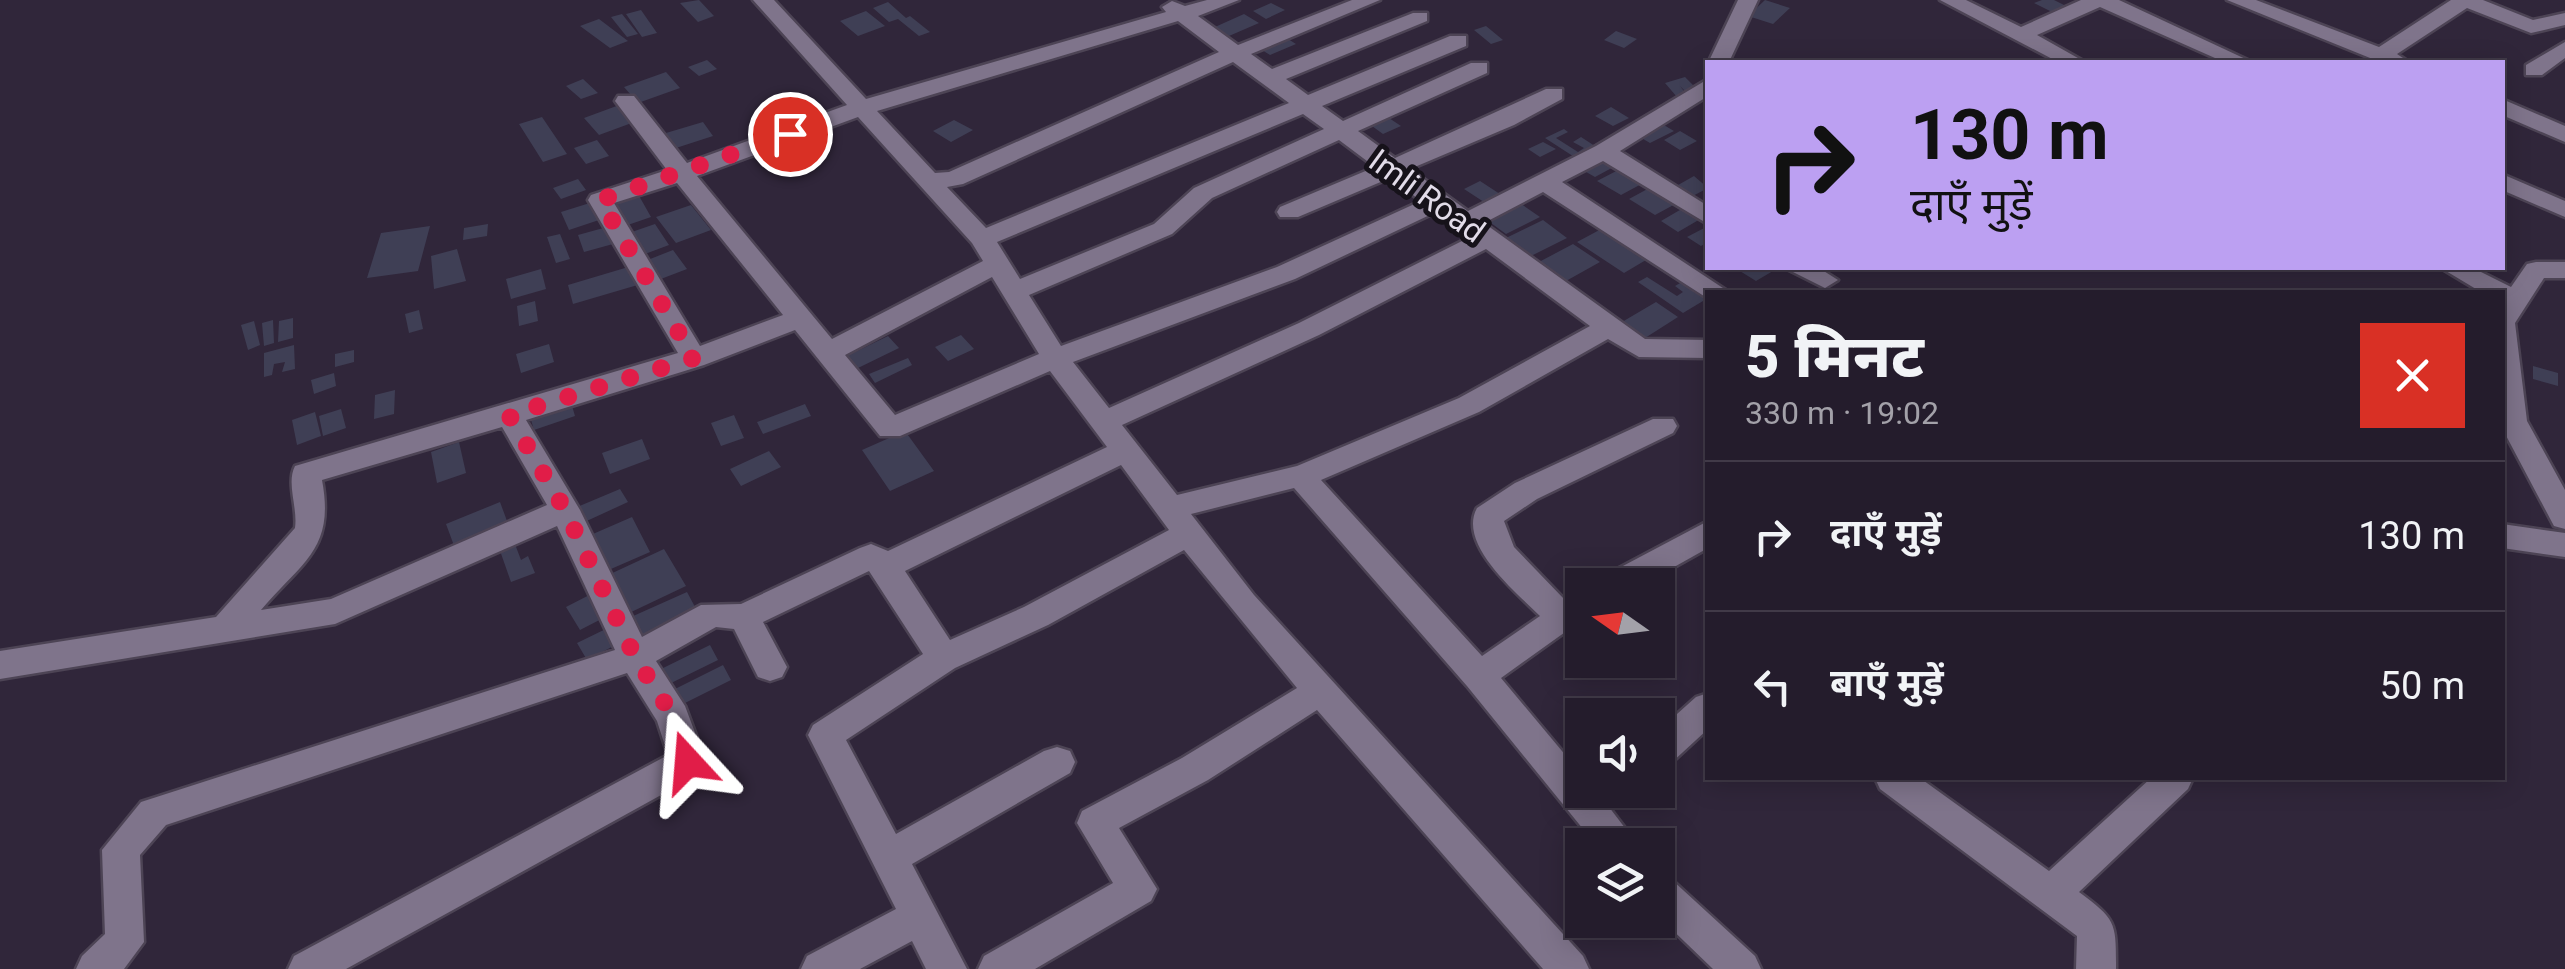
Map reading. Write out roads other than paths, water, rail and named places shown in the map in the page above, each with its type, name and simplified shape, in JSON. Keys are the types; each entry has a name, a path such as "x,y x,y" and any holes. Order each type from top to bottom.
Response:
{"street":[{"path":"763,0 989,252 1056,358 1243,604 1568,969"},
{"path":"694,358 600,200 861,108 1173,8 1229,0"},
{"path":"928,181 954,179 1233,54 1370,0"},
{"path":"1719,60 1748,0"},
{"path":"1950,0 2070,60"},
{"path":"2022,34 2100,0 2235,60"},
{"path":"2243,1 2389,59 2465,0 2531,27 2565,47 2534,70"},
{"name":"Imli Road","path":"1173,8 1639,348 1705,348"},
{"path":"1267,79 1420,17"},
{"path":"2531,27 2565,19"},
{"path":"828,352 989,252 1301,104 1458,41"},
{"path":"1013,292 1163,229 1202,193 1479,68"},
{"path":"1104,422 1309,328 1474,231 1551,176 1604,151 1705,88"},
{"path":"1289,212 1554,94"},
{"path":"626,101 890,429 1056,358 1286,273 1436,203"},
{"path":"2505,107 2565,135"},
{"path":"1604,151 1705,215"},
{"path":"2505,182 2565,210"},
{"path":"1546,183 1713,290"},
{"path":"2457,270 2484,290"},
{"path":"2565,270 2536,270 2505,306 2512,421 2565,518"},
{"path":"226,628 310,532 313,512 306,474 694,358 800,318"},
{"path":"947,969 824,735 943,658 1036,616 1180,521 1304,475 1469,406 1608,327"},
{"path":"308,969 688,762 673,716 635,657 565,510 509,415"},
{"path":"1565,603 1493,544 1486,527 1488,516 1526,491 1663,426"},
{"path":"886,566 1126,450"},
{"path":"1304,475 1311,492 1479,676 1565,763"},
{"path":"0,665 336,611 565,510"},
{"path":"1645,568 1705,535"},
{"path":"2505,536 2565,545"},
{"path":"96,969 125,942 121,850 154,813 397,738 635,657 712,614 744,616 871,556 886,566 943,658"},
{"path":"1479,676 1565,614"},
{"path":"744,616 770,667"},
{"path":"998,969 1138,890 1095,823 1194,769 1321,690"},
{"path":"1675,737 1705,710"},
{"path":"886,858 1056,762"},
{"path":"1896,780 2097,928 2096,969"},
{"path":"2052,893 2173,780"},
{"path":"1675,907 1741,969"},
{"path":"821,969 918,917"}]}
